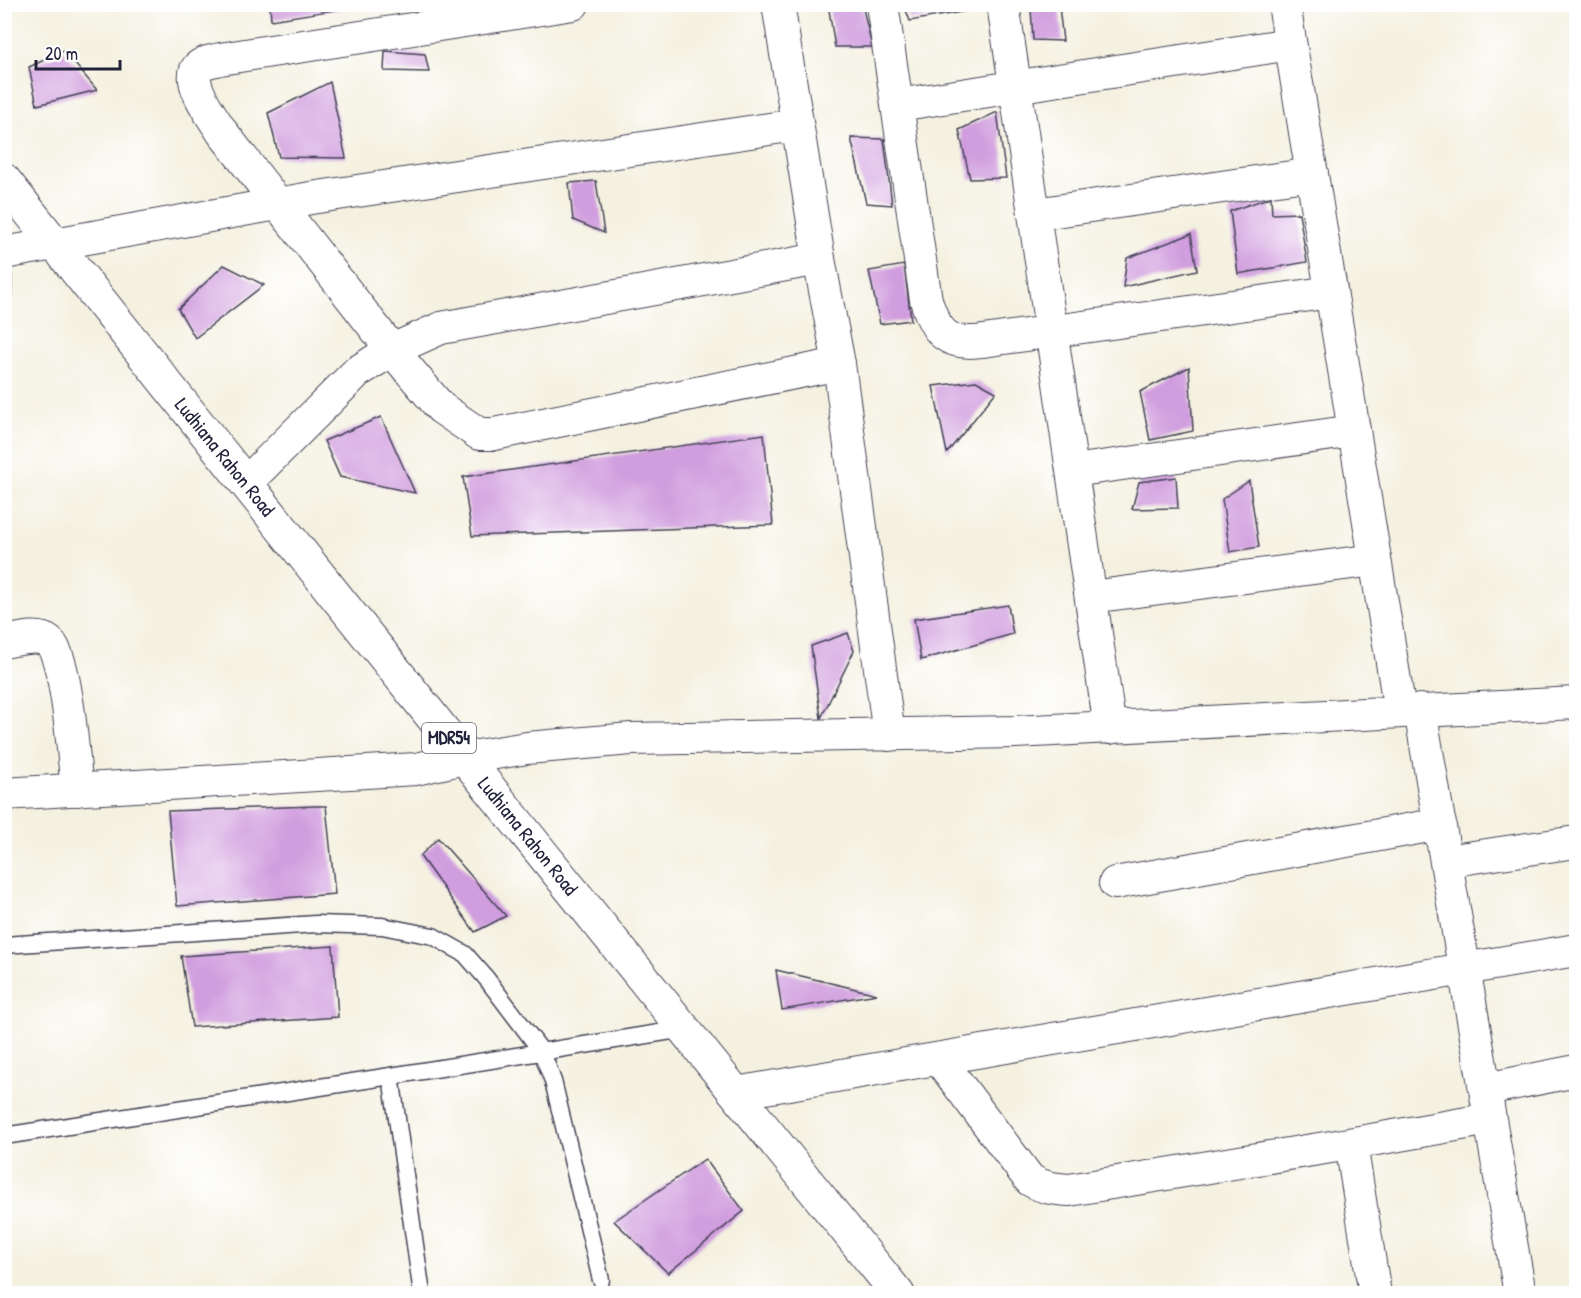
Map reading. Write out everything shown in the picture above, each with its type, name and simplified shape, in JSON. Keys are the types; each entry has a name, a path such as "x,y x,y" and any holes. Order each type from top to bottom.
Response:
{"main road":[{"name":"Ludhiana Rahon Road","path":"4,180 465,758 898,1293"}],"street":[{"path":"573,4 220,59 199,66 195,70 194,80 201,97 222,132 392,350 441,408 479,434 494,434 838,364"},
{"path":"778,4 796,125 838,364 889,735"},
{"path":"882,4 926,300 932,318 940,331 954,341 968,343 1331,292"},
{"path":"1003,4 1110,728"},
{"path":"1284,4 1376,560 1410,711 1440,824 1520,1293"},
{"path":"898,105 1290,44"},
{"path":"4,253 279,204 796,125"},
{"path":"1035,214 1312,174"},
{"path":"246,483 357,372 392,350 441,328 819,259"},
{"path":"1073,471 1354,431"},
{"path":"1091,597 1376,560"},
{"path":"4,642 40,638 48,640 54,646 65,691 77,790"},
{"path":"4,794 416,769 527,748 631,739 1015,732 1576,703"},
{"path":"1115,883 1440,824"},
{"path":"1446,861 1576,842"},
{"path":"736,1093 1576,950"},
{"path":"939,1059 1030,1180 1043,1187 1069,1190 1351,1144 1488,1104 1576,1071"},
{"path":"1351,1144 1376,1293"}],"lane":[{"path":"4,945 316,924 382,926 433,936 465,954 542,1052 553,1081 602,1280"},
{"path":"4,1136 684,1029"},
{"path":"391,1076 422,1293"}],"building":[{"path":"270,4 347,4 348,8 271,20"},
{"path":"828,4 862,4 872,47 835,47"},
{"path":"904,5 978,5 979,9 910,21"},
{"path":"1059,7 1063,41 1033,40 1031,8"},
{"path":"64,51 97,90 37,105 29,67"},
{"path":"385,51 425,54 429,72 384,71"},
{"path":"330,82 346,158 279,157 268,113"},
{"path":"997,112 1006,178 970,179 959,130"},
{"path":"851,138 884,139 892,205 866,203"},
{"path":"596,181 604,233 573,220 569,183"},
{"path":"1271,197 1272,214 1299,213 1307,262 1238,274 1230,211"},
{"path":"1191,234 1197,270 1123,287 1127,258"},
{"path":"224,265 264,285 195,338 178,309"},
{"path":"904,265 911,320 880,324 869,271"},
{"path":"12,276 11,308 4,307 4,277"},
{"path":"1189,367 1193,431 1150,440 1140,392"},
{"path":"976,381 996,392 947,453 933,386"},
{"path":"381,417 415,493 340,477 324,441"},
{"path":"764,434 773,525 472,536 463,477"},
{"path":"1176,477 1178,508 1132,509 1139,482"},
{"path":"1249,481 1259,547 1230,552 1222,499"},
{"path":"1008,605 1013,634 921,660 914,619"},
{"path":"848,633 854,651 821,718 811,646"},
{"path":"326,806 335,894 177,906 168,811"},
{"path":"438,838 506,916 475,932 420,856"},
{"path":"333,946 338,1017 192,1027 181,956"},
{"path":"776,970 877,994 782,1010"},
{"path":"705,1159 744,1211 668,1273 614,1221"},
{"path":"624,1288 625,1294 591,1294 591,1292"}]}
